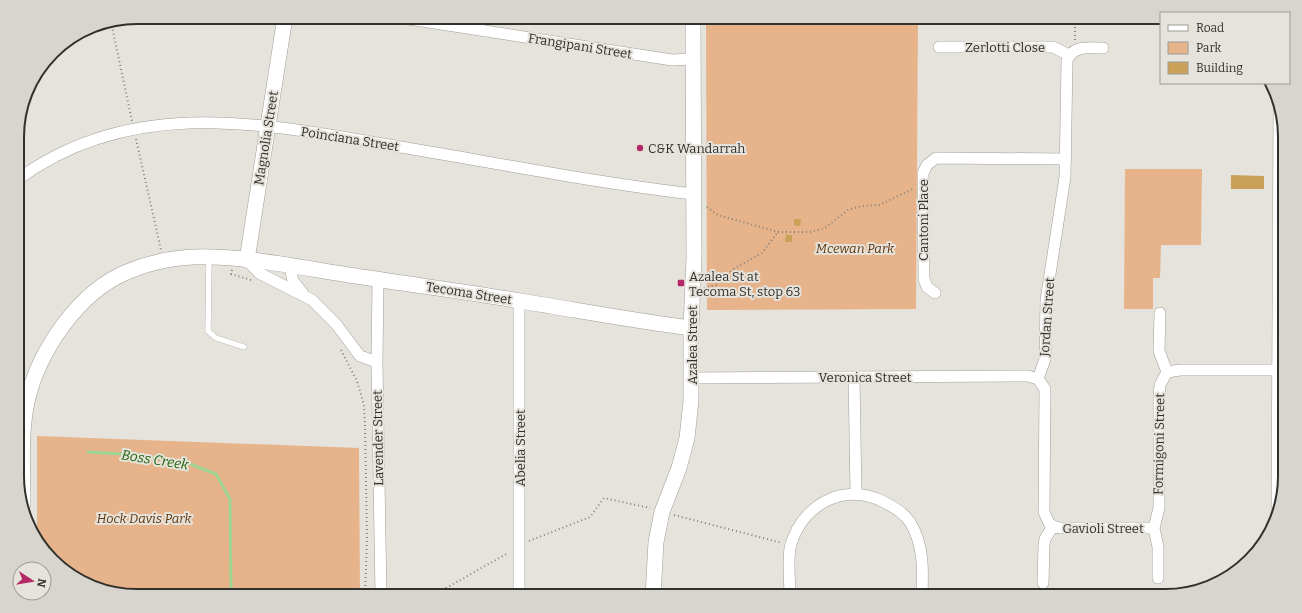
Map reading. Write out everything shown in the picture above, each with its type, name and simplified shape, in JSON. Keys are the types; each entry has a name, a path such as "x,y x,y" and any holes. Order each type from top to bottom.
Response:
{"street":[{"name":"Magnolia Street","path":"247,260 284,24"},
{"name":"Frangipani Street","path":"441,24 672,60 693,59"},
{"name":"Azalea Street","path":"653,589 656,542 662,512 679,468 687,438 692,378 693,24"},
{"name":"Zerlotti Close","path":"939,46 1053,47 1072,53"},
{"path":"1072,53 1081,48 1103,48"},
{"name":"Jordan Street","path":"1038,379 1045,359 1046,300 1066,159 1067,61 1072,53"},
{"name":"Poinciana Street","path":"24,175 48,159 102,136 134,128 192,122 219,122 288,128 692,194"},
{"name":"Cantoni Place","path":"935,293 927,287 924,279 923,173 927,165 936,158 1066,159"},
{"name":"Tecoma Street","path":"24,426 27,402 46,353 60,329 97,289 126,272 163,261 184,257 247,260 691,328"},
{"path":"247,260 259,273 304,295"},
{"path":"290,267 293,280 304,295 336,324 360,356 377,362"},
{"name":"Lavender Street","path":"378,280 377,362 381,589"},
{"name":"Abelia Street","path":"519,301 519,589"},
{"path":"1160,313 1159,351 1168,372 1180,370 1278,370 1277,488"},
{"name":"Formigoni Street","path":"1158,578 1158,547 1154,528 1158,508 1160,385 1168,372"},
{"name":"Veronica Street","path":"692,378 1028,376 1038,379"},
{"path":"854,377 856,493"},
{"path":"1038,379 1045,389 1044,512 1049,523 1053,526 1045,539 1043,583"},
{"path":"790,589 790,545 800,524 814,508 835,496 856,493 875,497 897,508 910,521 920,542 923,567 922,589"},
{"name":"Gavioli Street","path":"1053,526 1060,528 1154,528"}],"lane":[{"path":"209,257 208,331 216,338 244,347"}],"path":[{"path":"1072,53 1074,24"},
{"path":"112,27 163,261"},
{"path":"692,194 708,209 718,215 778,232 810,232 825,228 848,210 861,206 879,205 923,185"},
{"path":"693,294 704,287 716,285 735,268 762,253 778,232"},
{"path":"444,589 529,541 590,518 604,498 790,545"}],"green space":[{"name":"Mcewan Park","path":"706,24 918,24 916,309 707,310"},
{"path":"1125,169 1202,169 1201,245 1161,245 1160,278 1153,278 1153,309 1124,309"},
{"name":"Hock Davis Park","path":"37,436 359,448 360,589 130,589 115,587 80,574 68,566 47,545 37,528"}],"building":[{"path":"1231,175 1264,176 1264,189 1231,189"},
{"path":"794,219 801,219 800,226 794,225"},
{"path":"786,235 792,235 792,242 785,242"}],"waterway":[{"name":"Boss Creek","path":"88,452 140,455 190,464 216,474 230,499 231,589"}],"place":[{"name":"C&K Wandarrah","path":"640,148"},
{"name":"Azalea St at Tecoma St, stop 63","path":"681,283"}]}
